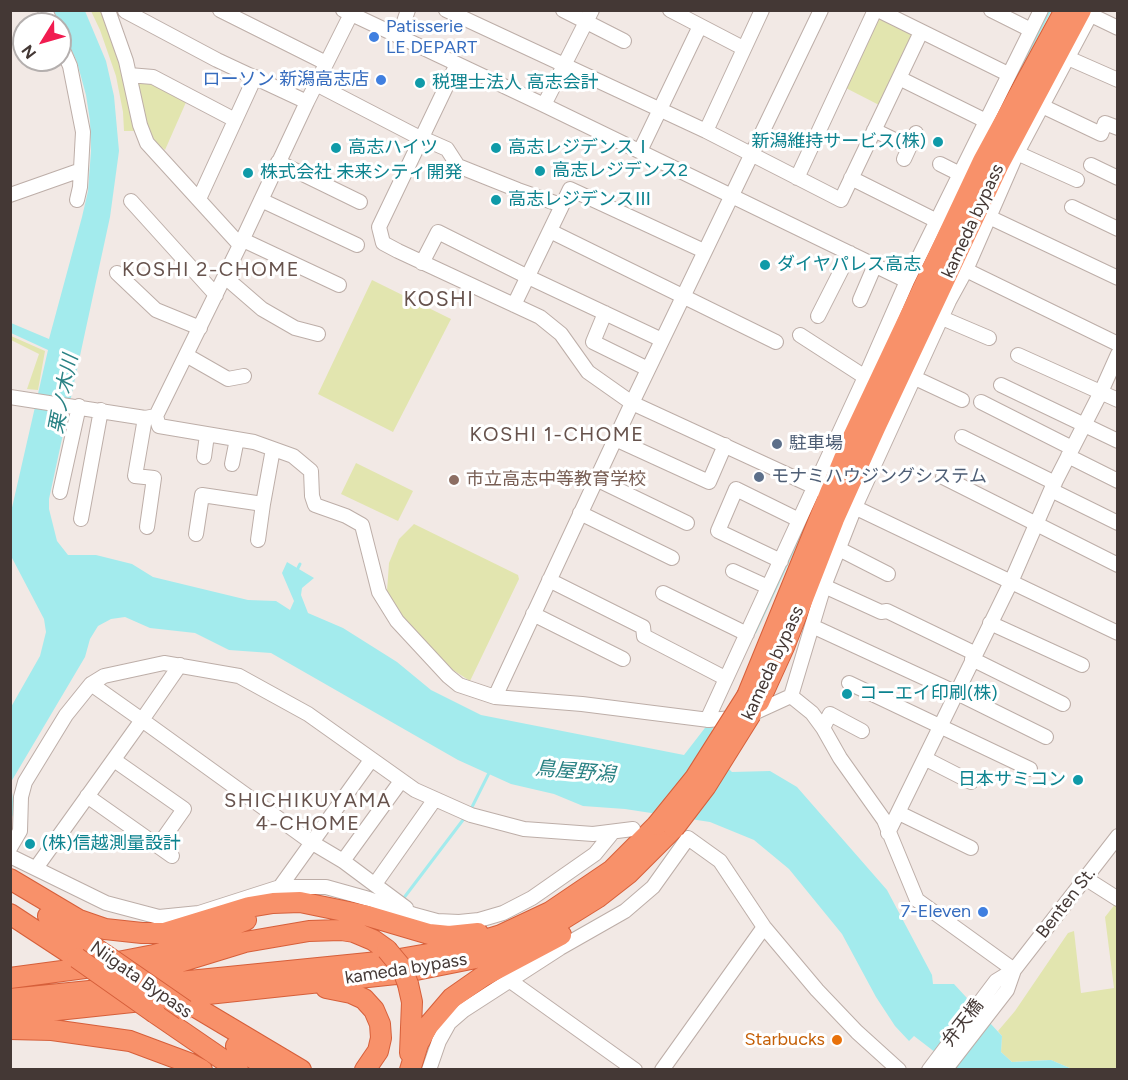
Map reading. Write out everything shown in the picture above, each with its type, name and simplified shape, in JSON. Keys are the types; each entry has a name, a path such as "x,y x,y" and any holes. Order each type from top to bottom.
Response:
{"highway":[{"name":"kameda bypass","path":"753,699 852,439 983,161 1065,10"},
{"name":"kameda bypass","path":"12,1014 154,1007 295,984 396,974 453,964 502,949 544,931 597,898 629,873 671,832 706,786 784,647 834,519 999,164 1088,12"},
{"name":"kameda bypass","path":"12,1014 131,988 388,961 452,950 517,928 550,912 671,832"},
{"path":"409,1070 418,1044 428,1026 440,1009 452,998 482,977 548,944 586,920 636,878 671,832"},
{"path":"10,879 79,920 105,929 142,933 164,933 249,907 300,902 368,916 429,934 470,935 495,929 517,928"},
{"name":"Niigata Bypass","path":"10,891 104,954 131,988 238,1070"},
{"path":"10,978 92,967 154,955 270,912 297,908 330,908"},
{"name":"Niigata Bypass","path":"10,914 70,959"},
{"path":"10,927 131,988 191,1009 301,1070"},
{"path":"10,991 157,969 245,942 309,931 354,932 373,940 387,950 402,968 412,1002 409,1070"},
{"path":"295,984 351,993 364,999 374,1010 380,1024 381,1038 373,1061 365,1070"},
{"name":"Niigata Bypass","path":"191,1009 270,1070"},
{"path":"12,1014 52,1030 129,1041 202,1070"}],"street":[{"path":"108,10 129,75 140,125 147,142 198,199 241,242 339,285"},
{"path":"220,10 326,63"},
{"path":"399,36 408,10"},
{"path":"446,10 706,131 841,200 921,32"},
{"path":"563,10 589,16 624,41"},
{"path":"670,10 743,48"},
{"path":"706,131 762,10"},
{"path":"495,697 683,295 752,156 820,10"},
{"path":"797,178 876,10 1008,74"},
{"path":"991,10 1031,30"},
{"path":"711,720 725,678 800,520 819,489 907,281 1041,10"},
{"path":"114,29 125,11 307,102"},
{"path":"147,527 154,478 135,476 150,417 200,328 349,12 907,281"},
{"path":"10,397 150,417 159,426 254,442 293,456 311,471 312,496 315,505 346,516 362,525 379,592 397,621 459,685 495,697 582,704 711,720 745,717 791,696 824,586 853,506 966,270 1017,153 1068,58 1088,12 1118,28"},
{"path":"544,105 589,16"},
{"path":"640,151 700,26"},
{"path":"1068,58 1118,80"},
{"path":"457,64 379,228 383,243 540,317 561,334 588,372 632,403 819,489"},
{"path":"71,72 83,132 77,200"},
{"path":"129,75 153,77 235,120"},
{"path":"198,199 255,77"},
{"path":"899,78 986,121"},
{"path":"316,84 447,149 458,166 561,205"},
{"path":"1042,106 1101,134 1105,123 1118,129"},
{"path":"874,130 906,153 916,133"},
{"path":"1017,153 1077,180"},
{"path":"278,162 360,202"},
{"path":"940,164 960,174"},
{"path":"1091,165 1118,178"},
{"path":"10,195 81,170"},
{"path":"851,178 937,221"},
{"path":"514,305 526,276 570,189 704,251"},
{"path":"261,200 357,245"},
{"path":"131,201 216,295"},
{"path":"1072,207 1118,229"},
{"path":"989,217 1118,278"},
{"path":"549,231 776,342"},
{"path":"422,263 438,232 662,340"},
{"path":"818,316 850,253"},
{"path":"860,300 875,265"},
{"path":"966,270 1118,344"},
{"path":"117,273 156,310 200,328"},
{"path":"225,277 262,309 295,328 318,334"},
{"path":"605,313 593,342 648,369"},
{"path":"942,318 989,338"},
{"path":"800,335 865,377"},
{"path":"1018,354 1118,399"},
{"path":"888,833 1011,582 1053,486 1118,354"},
{"path":"186,355 228,379 244,376"},
{"path":"915,378 962,400"},
{"path":"1001,385 1118,441"},
{"path":"981,402 1118,481"},
{"path":"60,492 77,406"},
{"path":"81,519 101,410"},
{"path":"204,457 207,435"},
{"path":"962,436 1118,523"},
{"path":"615,439 709,482 725,445"},
{"path":"232,464 237,440"},
{"path":"258,540 273,449"},
{"path":"943,477 1118,565"},
{"path":"596,479 687,523"},
{"path":"780,561 718,531 736,489 800,520"},
{"path":"196,534 202,495 263,504"},
{"path":"853,506 1118,633"},
{"path":"580,513 672,558"},
{"path":"839,549 888,574"},
{"path":"733,571 768,587"},
{"path":"549,580 643,627 644,636 725,678"},
{"path":"824,586 881,612 887,611 1063,704"},
{"path":"663,593 747,634"},
{"path":"533,614 623,659"},
{"path":"990,623 1082,665"},
{"path":"812,626 1046,737"},
{"path":"10,848 20,831 21,797 26,782 66,715 91,684 104,676 164,663 239,676 308,714 415,790 471,815 524,829 593,834 633,829"},
{"path":"36,868 180,665"},
{"path":"849,682 1030,769"},
{"path":"91,684 311,842 343,861 415,915"},
{"path":"791,696 812,713 840,758 884,820 917,900 1014,970"},
{"path":"823,728 830,714 862,731"},
{"path":"926,759 969,778"},
{"path":"114,760 184,809 158,846"},
{"path":"280,887 371,760"},
{"path":"343,861 401,781"},
{"path":"87,796 172,856"},
{"path":"375,884 435,799"},
{"path":"899,813 971,848"},
{"path":"10,856 106,903 159,917 199,913 280,887 326,887 436,921 459,922 478,920 502,913 532,898 595,854 613,831"},
{"path":"429,1070 439,1041 449,1023 464,1010 625,911 652,887 671,832 720,861 764,927 830,1004 899,1070"},
{"name":"Benten St.","path":"1002,986 1118,836"},
{"path":"1085,878 1118,899"},
{"path":"662,1070 764,927"},
{"path":"508,981 635,1070"},
{"name":"弁天橋","path":"930,1067 1002,986"},
{"name":"弁天橋","path":"945,1070 1002,986"}],"green space":[{"path":"91,11 101,11 111,31 129,88 135,131 124,131 116,76"},
{"path":"878,15 916,35 881,106 842,86"},
{"path":"141,78 187,100 165,150 151,138 143,122 135,82"},
{"path":"372,280 451,319 393,432 318,394"},
{"path":"11,336 45,351 38,390 27,389 39,354 11,340"},
{"path":"356,463 413,491 398,521 341,494"},
{"path":"414,524 518,575 519,579 470,681 453,670 426,643 400,613 387,591 389,563 399,539"},
{"path":"1116,903 1117,1069 1072,1069 1051,1060 1012,1062 1001,1052 1002,1036 998,1031 1015,1011 1068,933 1074,931 1081,993 1114,988 1105,917"}],"water":[{"path":"54,11 85,11 106,61 114,96 119,151 110,217 49,499 49,509 57,541 68,555 96,555 132,564 153,577 248,600 276,601 290,610 294,601 282,573 287,562 314,578 302,588 301,595 308,613 343,628 397,662 431,690 481,715 684,755 708,724 715,724 712,730 726,766 732,772 770,771 797,787 887,890 932,975 933,984 954,984 1002,1036 1001,1052 1012,1062 1051,1060 1072,1069 957,1069 914,1036 909,1041 895,1026 876,997 842,934 789,869 754,840 710,822 625,809 583,806 554,794 511,784 458,760 271,653 229,650 195,633 150,628 125,617 111,619 98,626 90,639 85,657 11,782 11,707 40,656 46,632 44,619 11,556 11,512 48,350 11,333 11,323 49,339 88,191 91,151 86,95 72,51 72,12"},
{"path":"11,782 14,812 11,820"}],"waterway":[{"path":"1007,94 1050,10"},
{"path":"755,632 812,510"},
{"path":"298,568 300,564"},
{"path":"470,811 490,771"},
{"path":"403,899 466,816"}],"place":[{"name":"Patisserie LE DEPART","path":"374,37"},
{"name":"ローソン 新潟高志店","path":"381,80"},
{"name":"税理士法人 高志会計","path":"420,83"},
{"name":"新潟維持サービス(株)","path":"938,142"},
{"name":"高志ハイツ","path":"336,148"},
{"name":"高志レジデンスⅠ","path":"496,148"},
{"name":"高志レジデンス2","path":"540,171"},
{"name":"株式会社 未来シティ開発","path":"248,173"},
{"name":"高志レジデンスⅢ","path":"496,200"},
{"name":"ダイヤパレス高志","path":"765,265"},
{"name":"駐車場","path":"777,444"},
{"name":"モナミハウジングシステム","path":"759,477"},
{"name":"市立高志中等教育学校","path":"454,480"},
{"name":"コーエイ印刷(株)","path":"847,694"},
{"name":"日本サミコン","path":"1078,780"},
{"name":"(株)信越測量設計","path":"30,844"},
{"name":"7-Eleven","path":"983,912"},
{"name":"Starbucks","path":"837,1040"}],"district":[{"name":"KOSHI 2-CHOME","path":"211,270"},
{"name":"KOSHI","path":"439,300"},
{"name":"KOSHI 1-CHOME","path":"557,435"},
{"name":"SHICHIKUYAMA 4-CHOME","path":"308,812"}],"water label":[{"name":"栗ノ木川","path":"64,394"},
{"name":"鳥屋野潟","path":"575,772"}]}
